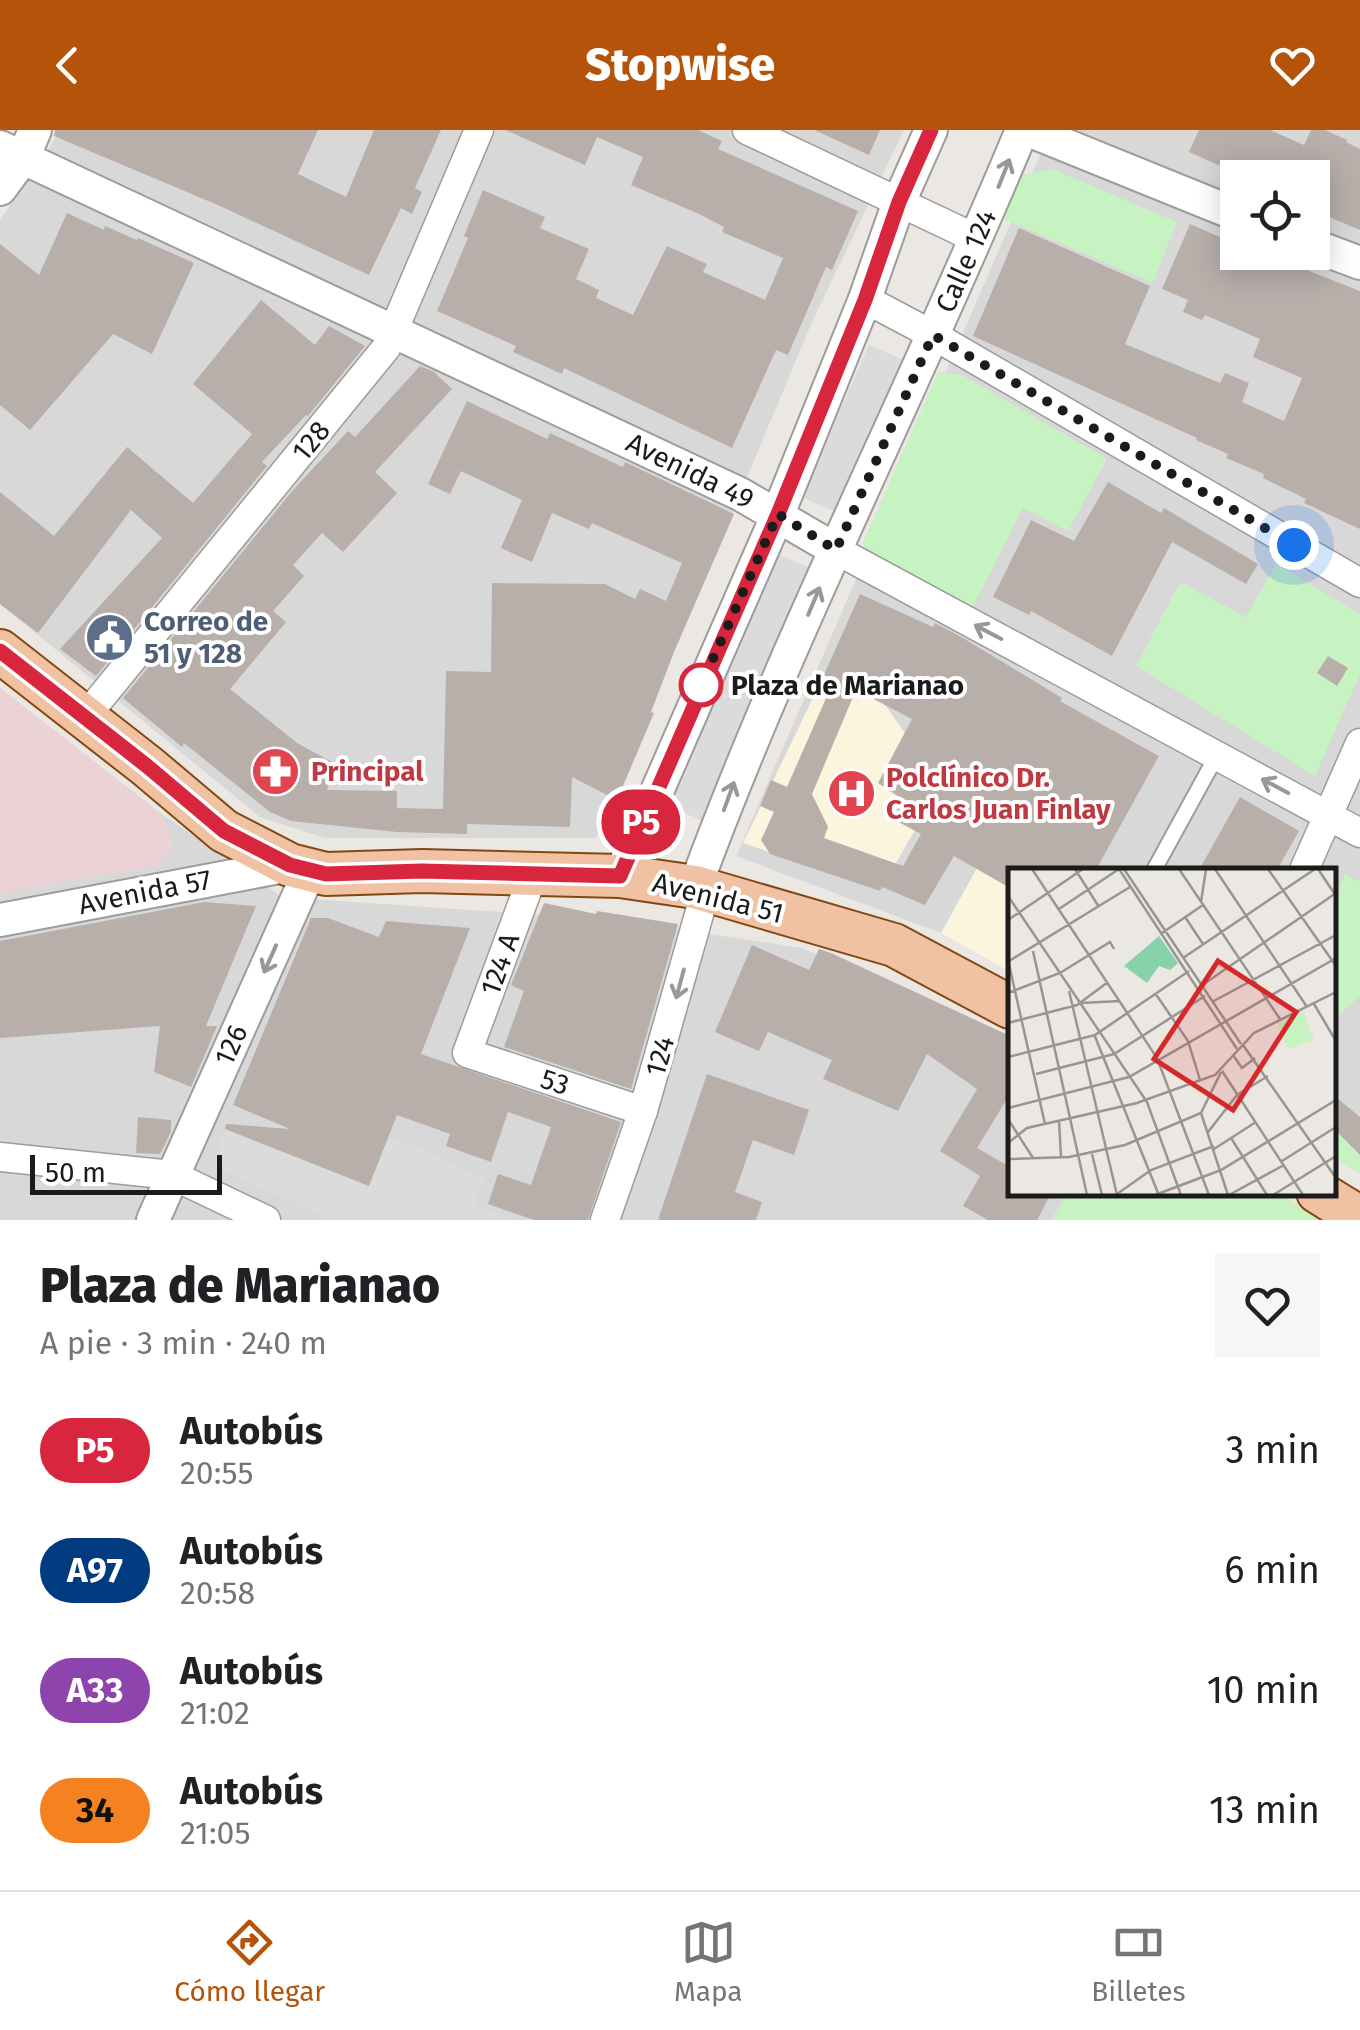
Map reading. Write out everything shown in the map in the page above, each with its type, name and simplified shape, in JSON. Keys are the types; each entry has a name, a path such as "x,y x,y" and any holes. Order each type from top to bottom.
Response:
{"main road":[{"name":"Avenida 51","path":"0,651 224,831 300,868 326,874 422,871 620,876 700,888 894,945 1008,1006"},
{"path":"1323,1195 1360,1218"}],"street":[{"name":"128","path":"86,717 386,348 480,130"},
{"path":"748,130 977,239"},
{"path":"620,876 778,514 865,300 899,202 931,130"},
{"path":"1025,130 1220,208"},
{"name":"Calle 124","path":"700,888 744,755 1025,130"},
{"name":"Avenida 49","path":"19,145 778,514 836,550 1360,833"},
{"path":"0,189 19,145"},
{"path":"1330,251 1360,263"},
{"path":"865,300 933,335 1360,583"},
{"path":"1305,868 1360,743"},
{"name":"Avenida 57","path":"0,920 300,868"},
{"name":"126","path":"154,1220 300,868"},
{"name":"124 A","path":"467,1053 533,876"},
{"name":"124","path":"605,1220 644,1112 700,888"},
{"name":"53","path":"467,1053 644,1112"},
{"path":"0,1157 172,1176 266,1220"}],"lane":[{"path":"1155,868 1217,755"}],"shaded area":[{"path":"61,130 904,130 812,322 596,838 325,838 260,817 0,604 0,220"},
{"path":"1051,130 1360,130 1360,1173 1335,1158 1335,868 1008,868 1008,971 941,933 736,856"},
{"path":"869,345 904,360 837,513 802,497"},
{"path":"778,554 813,569 703,821 669,806"},
{"name":"Polclínico Dr. Carlos Juan Finlay","path":"824,675 883,702 905,733 955,760 880,891 743,843"},
{"path":"0,688 163,815 282,897 613,920 802,948 1008,1044 1008,1195 1068,1195 1051,1220 0,1220"},
{"path":"0,688 163,815 173,848 155,866 0,893"},
{"path":"1067,705 1159,756 1097,868 1008,868 1008,971 941,933"},
{"path":"224,1128 368,1186 389,1136 485,1178 475,1204 514,1220 329,1220 215,1165"}],"green space":[{"path":"1052,169 1177,222 1153,283 999,217 1019,176"},
{"path":"938,372 962,375 1107,459 1068,531 1023,508 972,608 869,557 863,543"},
{"path":"1276,564 1360,614 1360,674 1315,776 1136,666 1180,582 1246,617"},
{"path":"1345,874 1360,882 1360,996 1335,1019 1335,896"},
{"path":"1335,1129 1360,1149 1360,1173 1335,1158"},
{"path":"1067,1195 1281,1195 1322,1220 1051,1220"}],"building":[{"path":"55,130 318,130 298,174 346,197 374,130 441,130 415,188 422,192 412,214 401,208 369,275 54,136"},
{"path":"505,130 698,130 722,141 718,149 858,211 832,270 826,267 788,355 776,350 732,448 564,368 562,374 513,352 516,346 437,311 468,238 464,236 483,190 545,217 540,228 589,249 576,279 599,290 596,298 633,315 667,246 707,264 703,272 765,300 783,258 722,232 724,227 697,213 631,185 643,157 597,137 585,165"},
{"path":"814,130 880,130 869,155"},
{"path":"1199,130 1270,130 1304,145 1311,130 1325,130 1347,140 1360,149 1360,230 1330,218 1330,160 1220,160 1220,166 1189,152"},
{"path":"67,213 194,263 152,354 113,334 30,430 0,405 0,244 39,275"},
{"path":"1190,224 1220,237 1220,270 1307,270 1360,291 1360,529 1304,503 1306,499 1263,478 1264,474 1226,458 1228,454 1197,438 973,336 1019,228 1150,286 1125,344 1220,383 1225,373 1249,383 1242,402 1284,421 1302,378 1253,357 1260,339 1205,315 1202,320 1183,312 1188,300 1162,289"},
{"path":"261,300 315,345 329,326 365,346 308,416 262,462 267,466 96,676 60,649 162,538 131,510 38,633 0,604 0,492 54,536 127,447 193,503 252,434 193,384"},
{"path":"420,366 434,372 452,389 375,472 397,493 343,552 322,533 293,565 304,576 273,611 286,622 230,689 297,743 336,764 327,790 397,791 397,808 443,809 446,671 491,672 492,583 605,584 635,599 640,589 666,601 682,563 592,523 589,529 552,513 532,562 501,548 522,500 461,471 450,494 428,484 467,401 547,439 550,433 623,467 625,462 734,514 674,652 651,712 654,713 617,800 572,777 570,827 467,824 467,834 397,832 291,821 270,812 123,698 293,490 348,431 355,437"},
{"path":"1108,482 1161,513 1164,508 1258,564 1246,584 1172,542 1112,656 1031,611 1029,615 993,597 1031,520 1074,541"},
{"path":"860,594 963,638 1062,698 1060,701 1159,756 1097,868 1008,868 1008,887 954,856 925,905 882,887 880,891 770,854 761,840 774,812 760,806 771,780 787,787 834,680 824,675","holes":["856,690 912,719 878,783 902,799 893,819 921,834 903,866 824,838 828,827 812,794"]},
{"path":"1328,656 1348,668 1337,686 1317,673"},
{"path":"1240,797 1299,831 1278,868 1200,868"},
{"path":"204,902 256,906 206,1026 217,1026 191,1087 154,1072 160,1026 0,1038 0,941"},
{"path":"544,903 678,924 631,1089 504,1047 524,991 511,985"},
{"path":"311,918 328,918 379,937 386,921 470,928 421,1054 621,1122 588,1220 534,1220 488,1204 498,1174 531,1185 551,1127 508,1112 491,1162 446,1146 450,1134 397,1115 369,1186 225,1129 226,1124 290,1129 233,1105"},
{"path":"752,945 809,970 819,949 831,953 1008,1035 1008,1097 977,1148 1008,1166 1008,1195 1050,1195 1037,1220 988,1220 963,1206 980,1176 940,1151 977,1089 927,1054 898,1111 823,1079 832,1060 768,1032 759,1051 715,1032"},
{"path":"707,1074 809,1110 794,1155 753,1140 735,1192 762,1202 756,1220 658,1220"},
{"path":"1335,1096 1360,1117 1360,1155 1335,1130"},
{"path":"138,1117 171,1120 171,1132 160,1154 136,1153"}],"bus line":[{"name":"P5","path":"0,651 224,831 290,865 326,874 422,871 620,876 778,514 865,300 899,202 931,130"}],"place":[{"name":"Correo de 51 y 128","path":"109,637"},
{"name":"Plaza de Marianao","path":"701,685"},
{"name":"Principal","path":"276,771"},
{"name":"Polclínico Dr. Carlos Juan Finlay","path":"851,793"}],"route":[{"path":"701,685 700,688 778,514 836,550 933,335 1294,545"}]}
